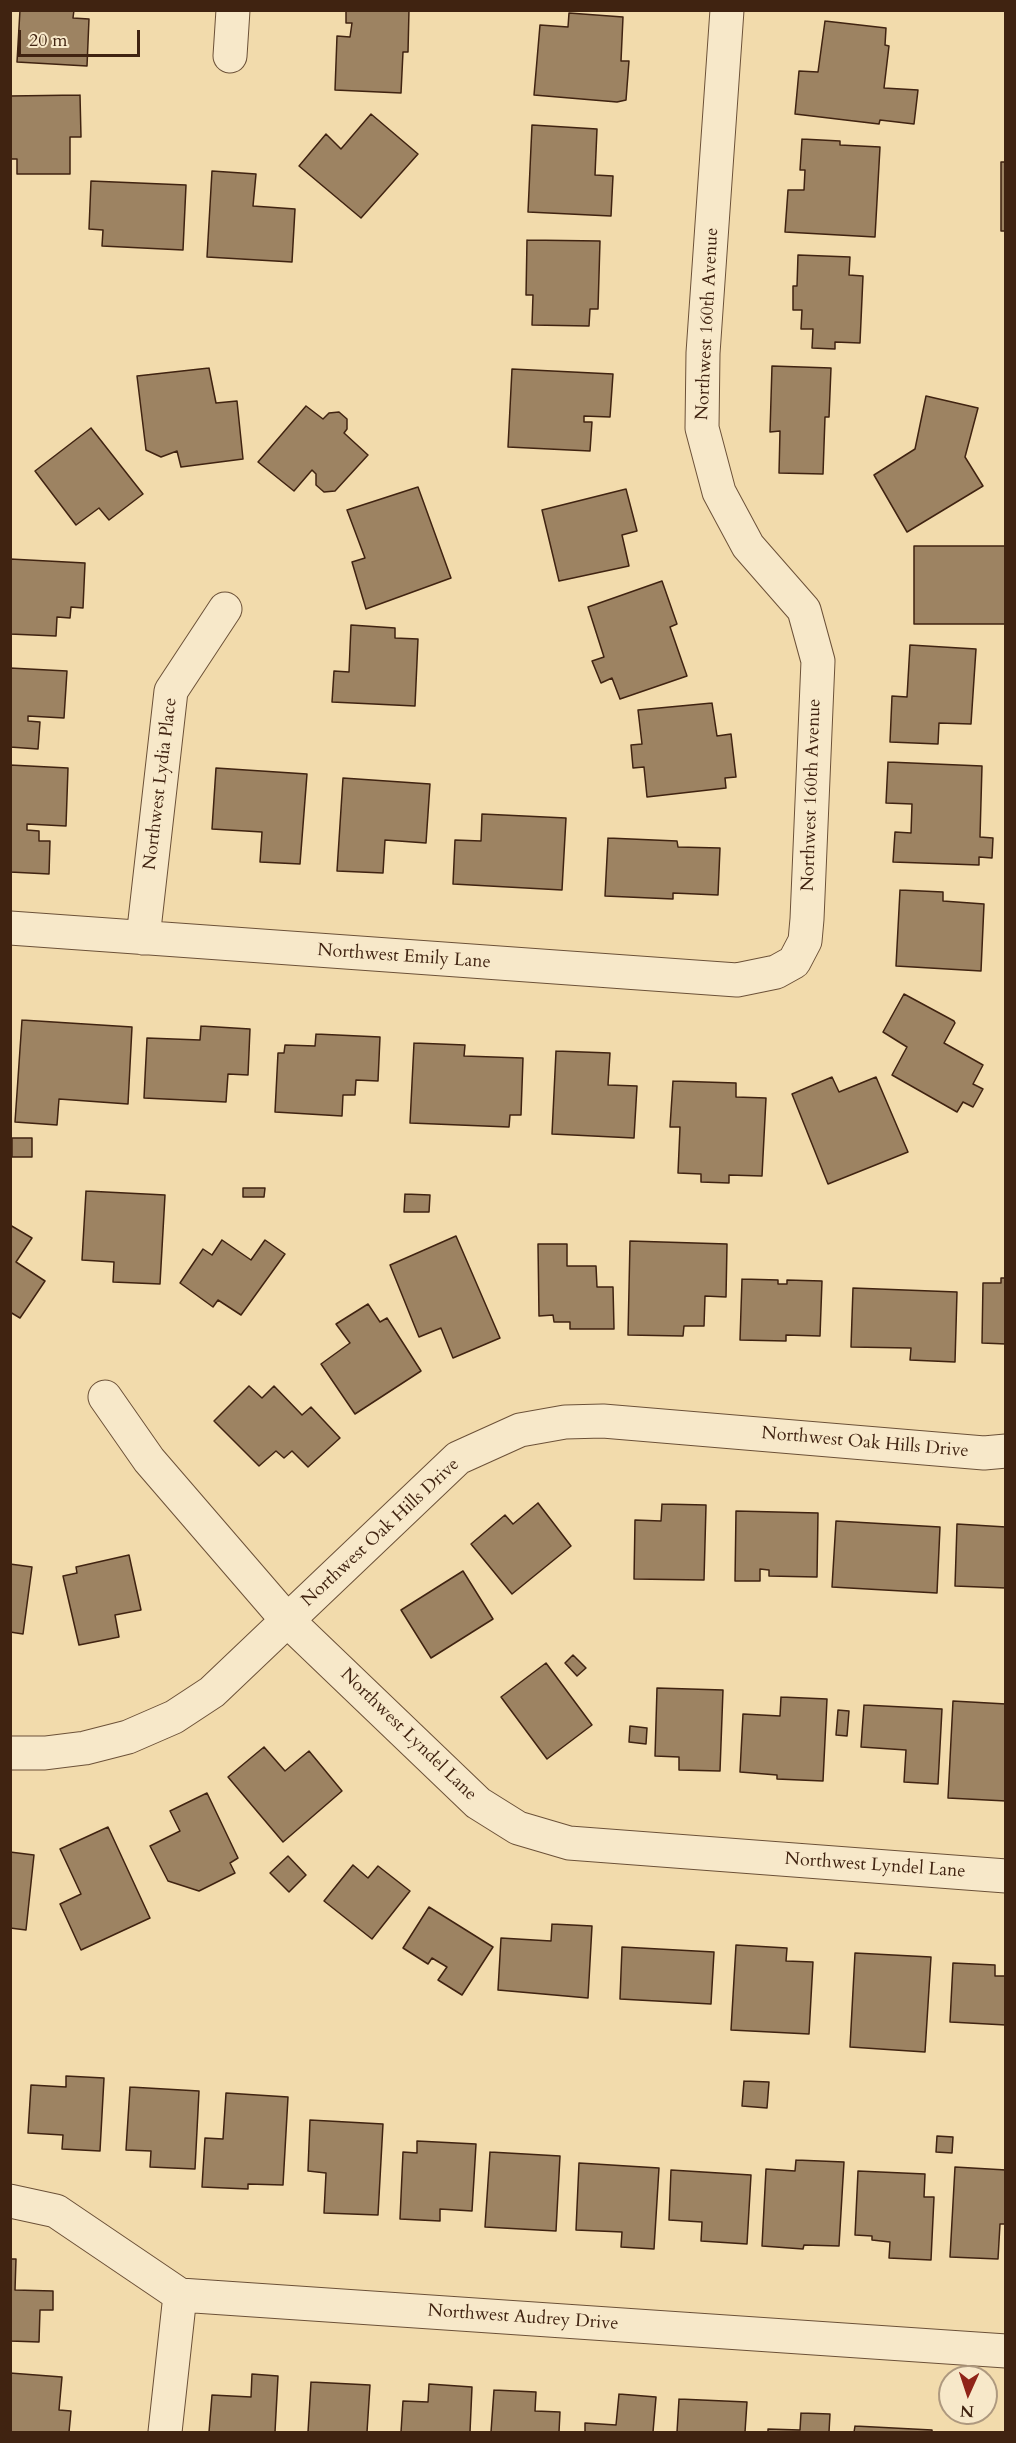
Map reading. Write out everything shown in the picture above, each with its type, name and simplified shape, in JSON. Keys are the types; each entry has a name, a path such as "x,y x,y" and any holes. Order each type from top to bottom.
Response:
{"street":[{"path":"230,56 233,10"},
{"name":"Northwest 160th Avenue","path":"727,10 703,353 702,428 719,492 748,546 804,610 818,662 807,919 805,941 794,962"},
{"name":"Northwest Lydia Place","path":"143,938 171,691 225,609"},
{"name":"Northwest Emily Lane","path":"10,928 737,980 776,972 794,962"},
{"name":"Northwest Lyndel Lane","path":"105,1397 149,1460 287,1620 478,1803 518,1828 569,1843 1005,1876"},
{"name":"Northwest Oak Hills Drive","path":"10,1753 45,1754 85,1748 128,1737 174,1717 212,1692 458,1458 520,1430 566,1422 603,1421 984,1453 1005,1451"},
{"path":"10,2201 56,2211 180,2295 165,2433"},
{"name":"Northwest Audrey Drive","path":"180,2295 1005,2351"}],"building":[{"path":"20,10 74,10 73,18 89,19 87,66 17,62"},
{"path":"346,10 409,10 408,52 403,52 401,93 335,90 337,36 350,37 352,23 346,23"},
{"path":"569,13 623,17 621,61 629,61 626,100 617,102 534,95 540,25 568,27"},
{"path":"825,21 886,28 885,45 889,46 884,88 918,90 914,124 880,120 879,124 795,114 799,71 818,72"},
{"path":"80,95 81,137 70,137 70,174 17,174 17,159 10,159 10,96"},
{"path":"371,114 418,154 361,218 299,166 326,134 341,149"},
{"path":"532,125 597,129 595,175 613,176 611,216 528,212"},
{"path":"802,139 840,141 840,145 880,147 875,237 785,232 788,190 804,190 805,170 800,170"},
{"path":"1001,162 1006,162 1006,231 1001,231"},
{"path":"212,171 256,174 253,206 295,209 292,262 207,257"},
{"path":"91,181 186,185 183,250 102,246 103,230 89,229"},
{"path":"527,240 600,241 598,309 590,309 589,326 532,325 533,295 526,295"},
{"path":"798,255 850,257 849,275 863,276 860,343 835,342 835,349 812,348 813,329 801,329 802,310 793,310 793,286 797,286"},
{"path":"772,366 831,368 829,417 825,417 823,474 779,473 780,431 770,432"},
{"path":"209,368 216,403 237,401 243,459 181,467 177,451 161,457 146,450 137,376"},
{"path":"512,369 613,374 610,417 584,416 584,422 592,422 590,451 508,447"},
{"path":"926,396 978,408 965,457 983,486 907,532 874,475 915,449"},
{"path":"306,406 323,419 329,413 339,412 347,419 347,429 344,433 368,455 335,491 324,492 316,485 316,474 312,470 294,491 258,462"},
{"path":"91,428 143,494 109,520 99,508 76,525 35,471"},
{"path":"418,487 451,578 366,609 352,562 365,558 347,510"},
{"path":"626,489 637,531 622,535 629,566 559,581 542,510"},
{"path":"914,546 1006,546 1006,624 914,624"},
{"path":"10,559 85,563 83,608 71,607 70,618 57,617 56,636 10,634"},
{"path":"662,581 677,624 670,627 687,676 620,699 612,678 601,683 592,661 604,657 588,607"},
{"path":"351,625 395,628 395,638 418,639 415,706 332,702 334,671 349,672"},
{"path":"910,645 976,649 971,724 939,723 938,744 890,742 892,696 907,697"},
{"path":"10,668 67,671 64,718 28,716 28,721 40,722 38,749 10,747"},
{"path":"712,703 717,736 731,734 736,777 725,778 726,788 647,797 644,767 633,768 631,745 642,744 638,710"},
{"path":"888,762 982,766 980,837 993,838 992,858 979,857 979,865 893,862 895,832 911,833 912,804 886,803"},
{"path":"10,765 68,768 66,826 27,824 27,830 39,831 39,841 50,841 49,874 10,872"},
{"path":"216,768 307,774 300,864 260,862 262,832 212,829"},
{"path":"343,778 430,784 426,843 385,840 383,873 337,871"},
{"path":"482,814 566,818 562,890 453,884 455,840 481,841"},
{"path":"608,838 677,841 678,847 720,848 718,895 673,893 673,899 605,896"},
{"path":"900,890 943,892 943,901 984,904 981,971 896,966"},
{"path":"904,994 954,1021 944,1043 983,1065 973,1084 983,1089 973,1107 963,1102 957,1112 892,1075 907,1047 883,1032"},
{"path":"22,1020 132,1027 128,1104 59,1099 57,1125 15,1122"},
{"path":"201,1026 250,1029 248,1075 228,1074 226,1102 144,1098 147,1038 200,1040"},
{"path":"316,1034 380,1037 378,1081 356,1080 355,1095 343,1095 342,1116 275,1112 278,1053 284,1053 285,1045 315,1046"},
{"path":"414,1043 465,1045 464,1056 523,1058 521,1115 510,1115 509,1127 410,1123"},
{"path":"556,1051 610,1053 608,1085 637,1086 634,1138 552,1134"},
{"path":"832,1077 839,1092 876,1077 908,1152 828,1184 792,1094"},
{"path":"673,1081 736,1083 736,1097 766,1098 762,1176 729,1175 729,1183 701,1182 701,1174 678,1173 680,1127 670,1127"},
{"path":"12,1138 32,1138 32,1157 12,1157"},
{"path":"243,1188 265,1188 264,1197 243,1197"},
{"path":"86,1191 165,1195 160,1284 113,1282 114,1262 82,1260"},
{"path":"405,1194 430,1195 429,1212 404,1212"},
{"path":"10,1225 32,1238 16,1262 45,1281 20,1318 10,1312"},
{"path":"456,1236 500,1338 453,1358 441,1328 419,1337 390,1265"},
{"path":"222,1240 251,1260 265,1240 285,1254 241,1315 218,1300 213,1307 180,1283 203,1249 212,1255"},
{"path":"630,1241 727,1244 726,1297 705,1296 704,1326 684,1326 683,1336 628,1335"},
{"path":"538,1244 567,1244 567,1266 596,1266 597,1287 613,1287 614,1329 570,1329 570,1322 554,1322 553,1315 539,1316"},
{"path":"1001,1278 1006,1278 1006,1344 982,1343 983,1283 1001,1283"},
{"path":"742,1279 778,1280 778,1284 787,1284 787,1280 822,1281 820,1336 786,1335 786,1341 740,1340"},
{"path":"853,1288 957,1292 955,1362 910,1360 911,1348 851,1347"},
{"path":"368,1304 380,1322 387,1318 421,1371 355,1414 321,1364 350,1343 336,1324"},
{"path":"249,1386 262,1398 274,1386 302,1415 311,1407 340,1438 308,1467 292,1451 284,1458 276,1451 259,1466 214,1421"},
{"path":"538,1503 571,1546 512,1594 471,1544 505,1515 513,1524"},
{"path":"662,1504 706,1505 704,1580 634,1579 635,1520 661,1521"},
{"path":"736,1511 818,1513 817,1577 769,1576 769,1570 760,1569 760,1581 735,1581"},
{"path":"836,1521 940,1527 937,1593 832,1587"},
{"path":"957,1524 1006,1527 1006,1588 955,1586"},
{"path":"129,1555 141,1610 115,1615 119,1637 79,1645 63,1576 77,1573 76,1567"},
{"path":"10,1564 32,1567 23,1634 10,1632"},
{"path":"463,1571 493,1619 431,1658 401,1610"},
{"path":"573,1655 586,1668 577,1676 565,1663"},
{"path":"546,1663 592,1725 547,1759 501,1697"},
{"path":"657,1688 723,1690 720,1771 679,1770 679,1757 655,1756"},
{"path":"781,1697 827,1699 823,1781 777,1779 777,1775 740,1772 743,1714 780,1716"},
{"path":"953,1701 1006,1704 1006,1801 948,1798"},
{"path":"864,1705 942,1709 938,1784 904,1782 906,1750 861,1747"},
{"path":"838,1710 849,1711 847,1736 836,1735"},
{"path":"630,1726 647,1728 646,1744 629,1742"},
{"path":"264,1747 285,1771 309,1751 342,1791 283,1842 228,1777"},
{"path":"207,1793 238,1858 230,1863 235,1873 199,1891 168,1881 150,1846 180,1831 170,1811"},
{"path":"108,1827 150,1918 81,1950 60,1904 81,1894 60,1849"},
{"path":"10,1852 34,1855 26,1930 10,1928"},
{"path":"288,1856 306,1875 289,1892 270,1873"},
{"path":"353,1865 368,1878 378,1866 410,1891 372,1939 324,1901"},
{"path":"429,1907 493,1947 462,1995 438,1980 447,1967 432,1958 428,1964 403,1948"},
{"path":"552,1924 592,1926 588,1998 498,1990 501,1938 551,1941"},
{"path":"736,1945 787,1948 786,1961 813,1962 809,2034 731,2030"},
{"path":"622,1947 714,1952 711,2004 620,1999"},
{"path":"855,1953 931,1957 925,2052 850,2047"},
{"path":"953,1963 995,1965 995,1976 1006,1976 1006,2025 950,2022"},
{"path":"66,2076 104,2078 100,2151 62,2149 63,2135 28,2133 31,2085 66,2087"},
{"path":"744,2081 769,2082 767,2108 742,2106"},
{"path":"130,2087 199,2091 195,2169 150,2167 151,2151 126,2150"},
{"path":"226,2093 288,2097 283,2185 248,2184 248,2189 202,2187 205,2138 223,2139"},
{"path":"310,2120 383,2124 378,2215 324,2213 326,2173 308,2171"},
{"path":"937,2136 953,2137 952,2153 936,2152"},
{"path":"417,2141 476,2144 472,2211 440,2209 440,2221 400,2219 403,2152 417,2153"},
{"path":"490,2152 560,2156 556,2231 485,2227"},
{"path":"796,2160 844,2162 839,2246 804,2245 803,2249 762,2246 766,2169 795,2171"},
{"path":"579,2163 659,2168 654,2249 621,2247 622,2232 576,2230"},
{"path":"955,2167 1006,2170 1006,2224 1000,2224 998,2259 950,2257"},
{"path":"671,2170 751,2175 747,2244 701,2241 702,2222 669,2220"},
{"path":"858,2171 925,2174 924,2197 934,2197 931,2260 889,2258 890,2242 872,2240 872,2236 855,2235"},
{"path":"10,2259 16,2259 15,2290 53,2291 53,2310 40,2310 39,2342 10,2341"},
{"path":"10,2373 62,2377 59,2410 71,2411 69,2432 10,2432"},
{"path":"252,2374 278,2376 275,2432 209,2432 212,2395 251,2397"},
{"path":"311,2382 370,2385 367,2432 308,2432"},
{"path":"429,2384 472,2387 470,2432 401,2432 403,2401 428,2402"},
{"path":"494,2390 536,2392 535,2411 560,2412 559,2432 491,2432"},
{"path":"619,2394 656,2397 653,2432 585,2432 585,2423 616,2425"},
{"path":"679,2399 747,2402 745,2432 677,2432"},
{"path":"801,2413 830,2414 829,2432 768,2432 768,2429 800,2430"},
{"path":"855,2426 932,2430 932,2432 854,2432"}]}
